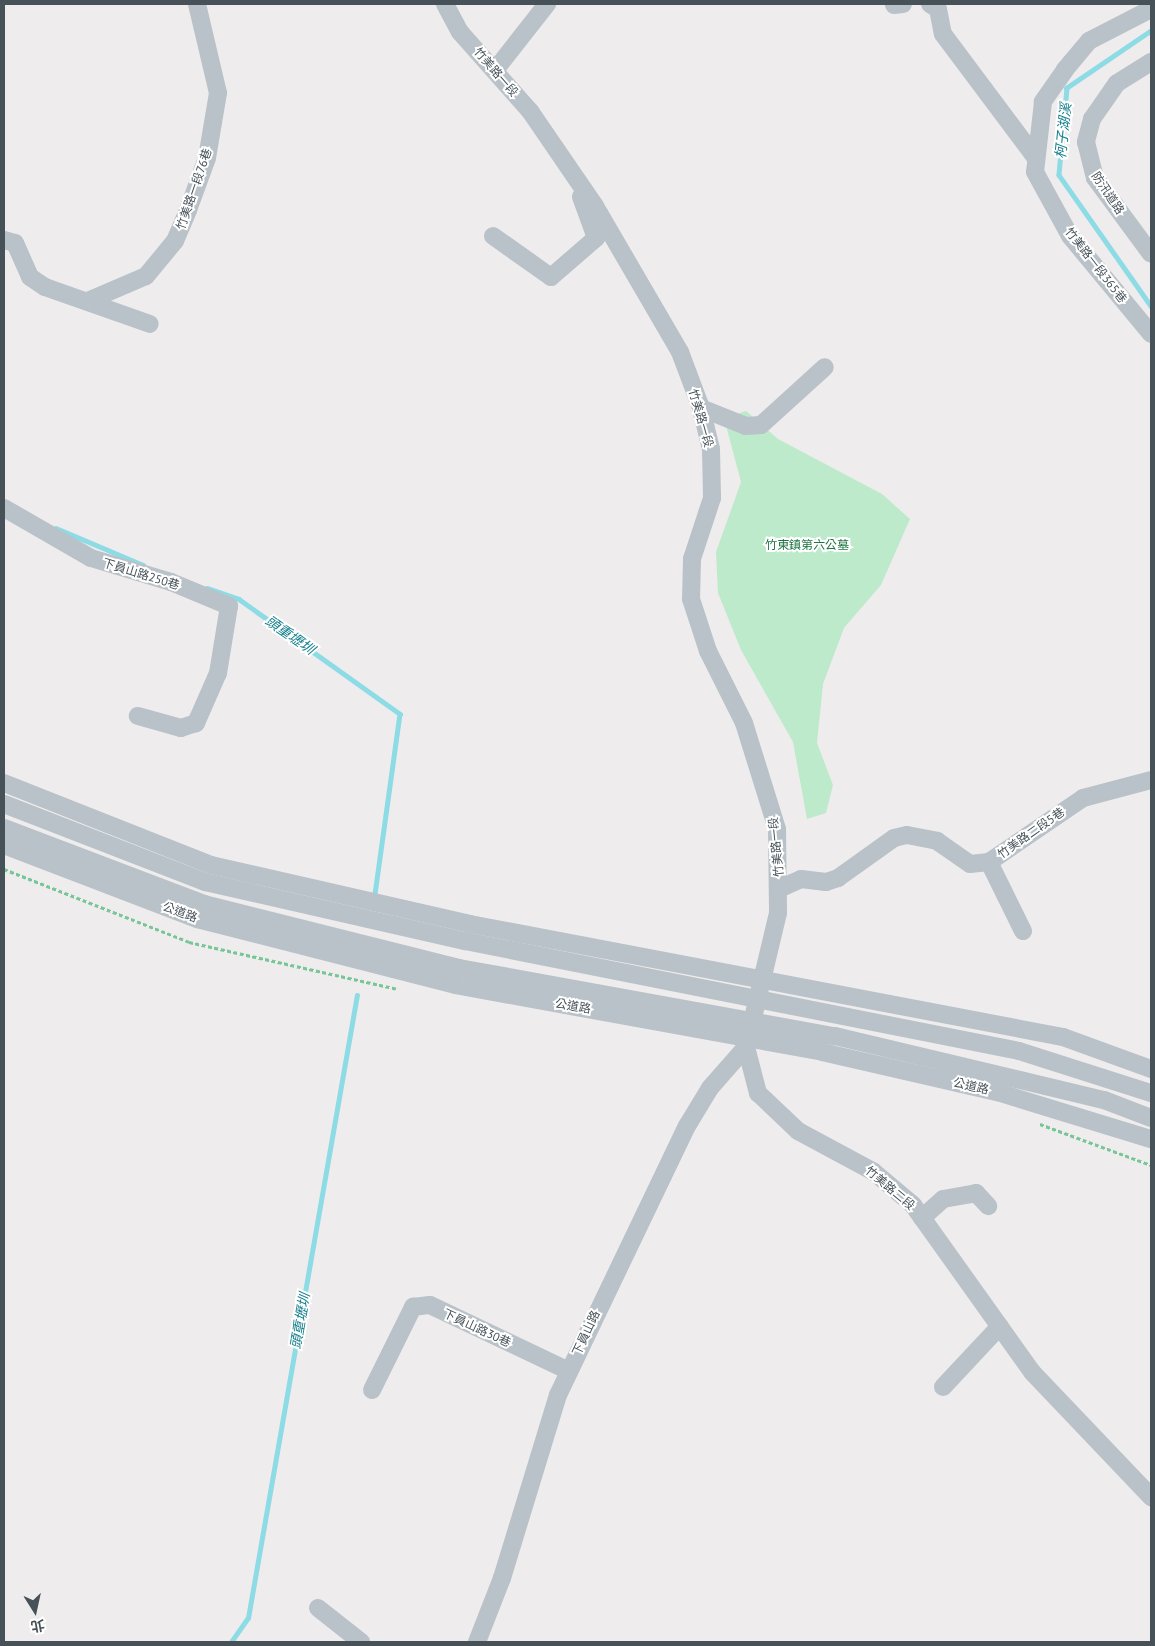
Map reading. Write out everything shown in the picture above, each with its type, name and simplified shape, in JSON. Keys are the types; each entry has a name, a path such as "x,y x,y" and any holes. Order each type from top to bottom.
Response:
{"street":[{"name":"竹美路一段76巷","path":"90,300 146,276 175,241 207,158 218,93 196,4"},
{"name":"竹美路一段","path":"444,4 460,32 496,69 573,175 621,247 680,352 701,408 711,449 712,498 692,559 691,599 708,651 744,722 764,778 777,830 781,888"},
{"path":"496,69 547,4"},
{"path":"930,4 938,9 943,34 1036,157"},
{"name":"竹美路一段365巷","path":"1151,9 1090,41 1065,70 1043,102 1035,172 1070,236 1151,334"},
{"name":"防汛道路","path":"1151,62 1117,83 1092,119 1086,142 1095,178 1151,254"},
{"path":"493,236 551,277 596,238 573,175"},
{"path":"4,240 15,243 30,277 44,287 90,300 150,324"},
{"path":"701,408 746,426 760,425 825,367"},
{"name":"下員山路250巷","path":"4,508 91,558 171,582 229,606 218,674 196,723 181,728 138,716"},
{"name":"竹美路二段5巷","path":"781,888 802,879 826,882 838,878 894,838 908,835 937,841 970,864 989,862 1083,798 1151,780"},
{"path":"4,783 211,865 470,924 1063,1037 1151,1069"},
{"path":"4,804 205,882 465,941 756,997 1019,1051 1151,1093"},
{"name":"公道路","path":"4,828 204,904 459,968 997,1092 1151,1139"},
{"name":"公道路","path":"4,845 197,919 455,985 748,1036 1010,1076 1151,1118"},
{"path":"989,862 1023,931"},
{"name":"竹美路二段","path":"781,888 748,1036 758,1093 777,1115 874,1172 922,1218 1032,1372 1151,1497"},
{"name":"下員山路","path":"477,1642 569,1371 687,1126 710,1088 748,1036"},
{"path":"922,1218 943,1199 976,1193 988,1206"},
{"name":"下員山路30巷","path":"372,1390 413,1307 430,1305 569,1371"},
{"path":"943,1387 1000,1326"},
{"path":"318,1608 361,1642"}],"green space":[{"name":"竹東鎮第六公墓","path":"746,411 778,439 882,494 910,519 881,585 844,628 823,684 817,743 833,785 826,813 807,819 793,742 741,650 718,593 716,552 741,482 724,418"}],"waterway":[{"name":"柯子湖溪","path":"1151,31 1067,88 1059,175 1151,306"},
{"name":"頭重壢圳","path":"56,528 143,565"},
{"name":"頭重壢圳","path":"207,588 239,599 400,714 375,894"},
{"name":"頭重壢圳","path":"231,1642 248,1618 357,995"}]}
